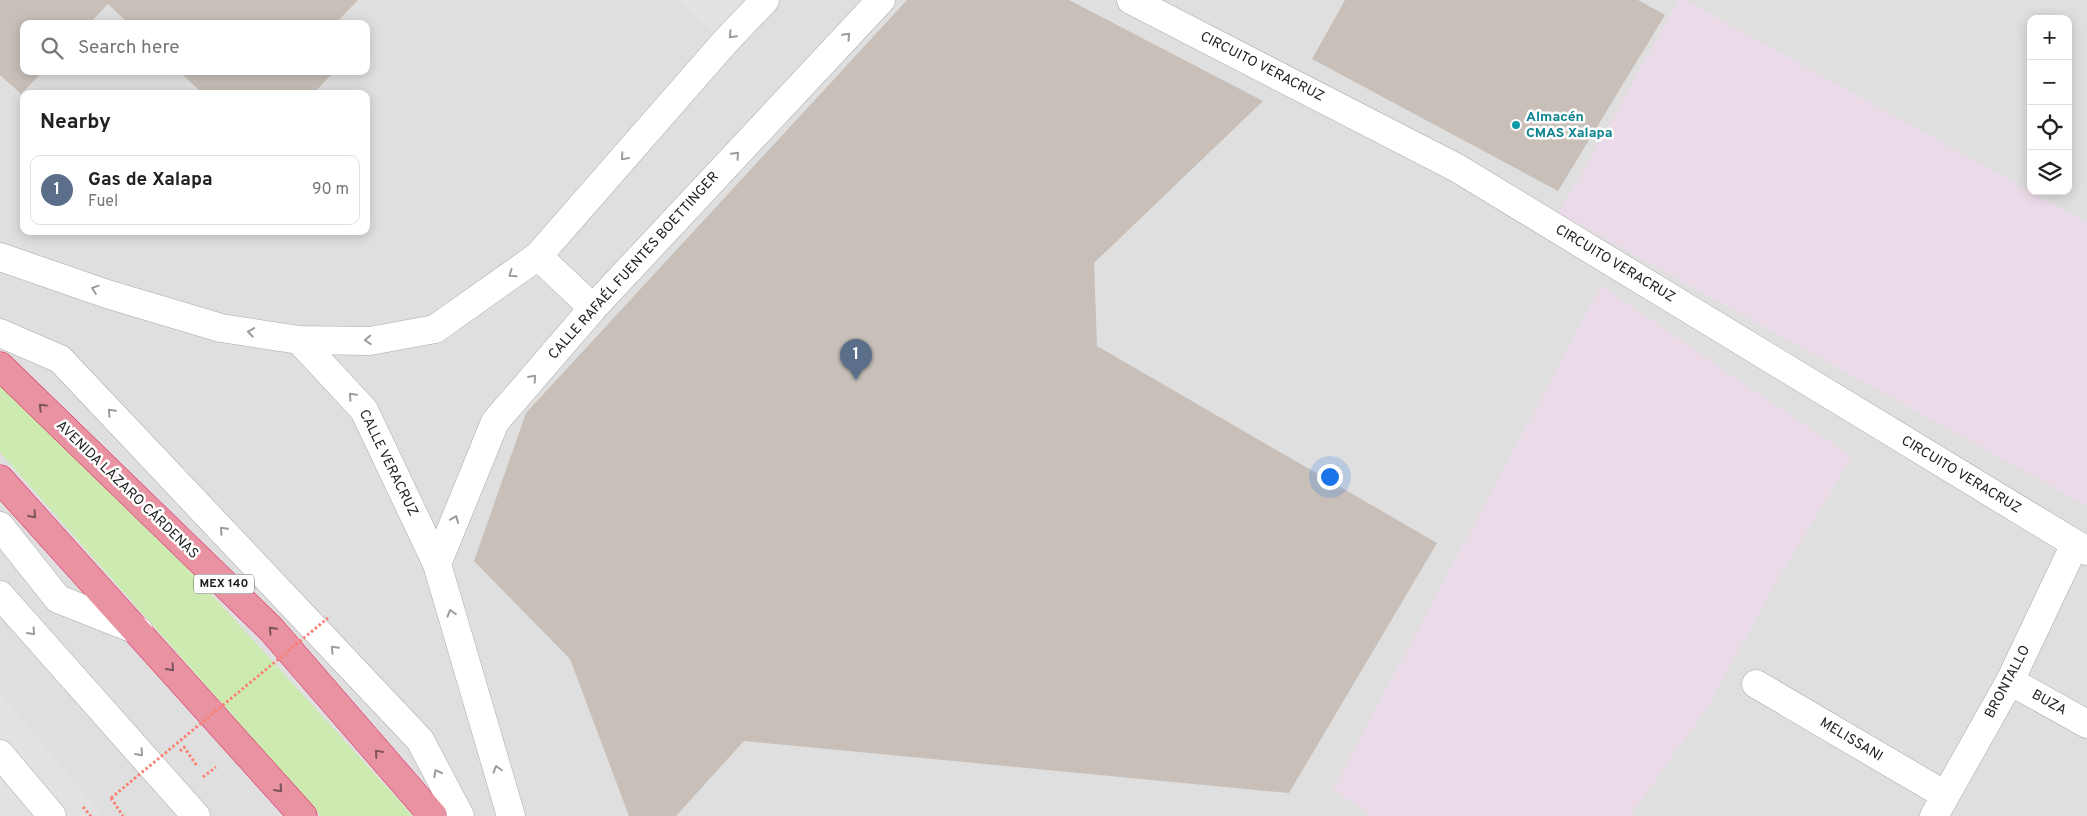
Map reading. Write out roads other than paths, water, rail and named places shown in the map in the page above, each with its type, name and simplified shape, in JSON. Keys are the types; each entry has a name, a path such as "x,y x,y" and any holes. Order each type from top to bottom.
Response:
{"highway":[{"name":"AVENIDA LÁZARO CÁRDENAS","path":"0,366 271,629 433,816"},
{"path":"0,479 304,816"}],"street":[{"name":"CALLE RAFAÉL FUENTES BOETTINGER","path":"437,564 495,422 593,308 881,0"},
{"name":"CIRCUITO VERACRUZ","path":"1131,0 1457,168 2081,547"},
{"path":"0,257 107,294 221,328 300,340 370,341 435,329 538,256 751,5"},
{"path":"538,256 593,308"},
{"path":"0,333 60,359 420,740 460,816"},
{"name":"CALLE VERACRUZ","path":"300,340 364,410 437,564 511,816"},
{"path":"0,526 58,599 139,632"},
{"name":"BRONTALLO","path":"1939,806 2010,681 2081,547"},
{"path":"5,605 196,816"},
{"name":"BUZA","path":"2010,681 2087,724"},
{"name":"MELISSANI","path":"1756,684 1939,806"},
{"path":"1,755 52,816"}],"place":[{"name":"Almacén CMAS Xalapa","path":"1516,125"},
{"name":"Gas de Xalapa","path":"856,380"}]}
